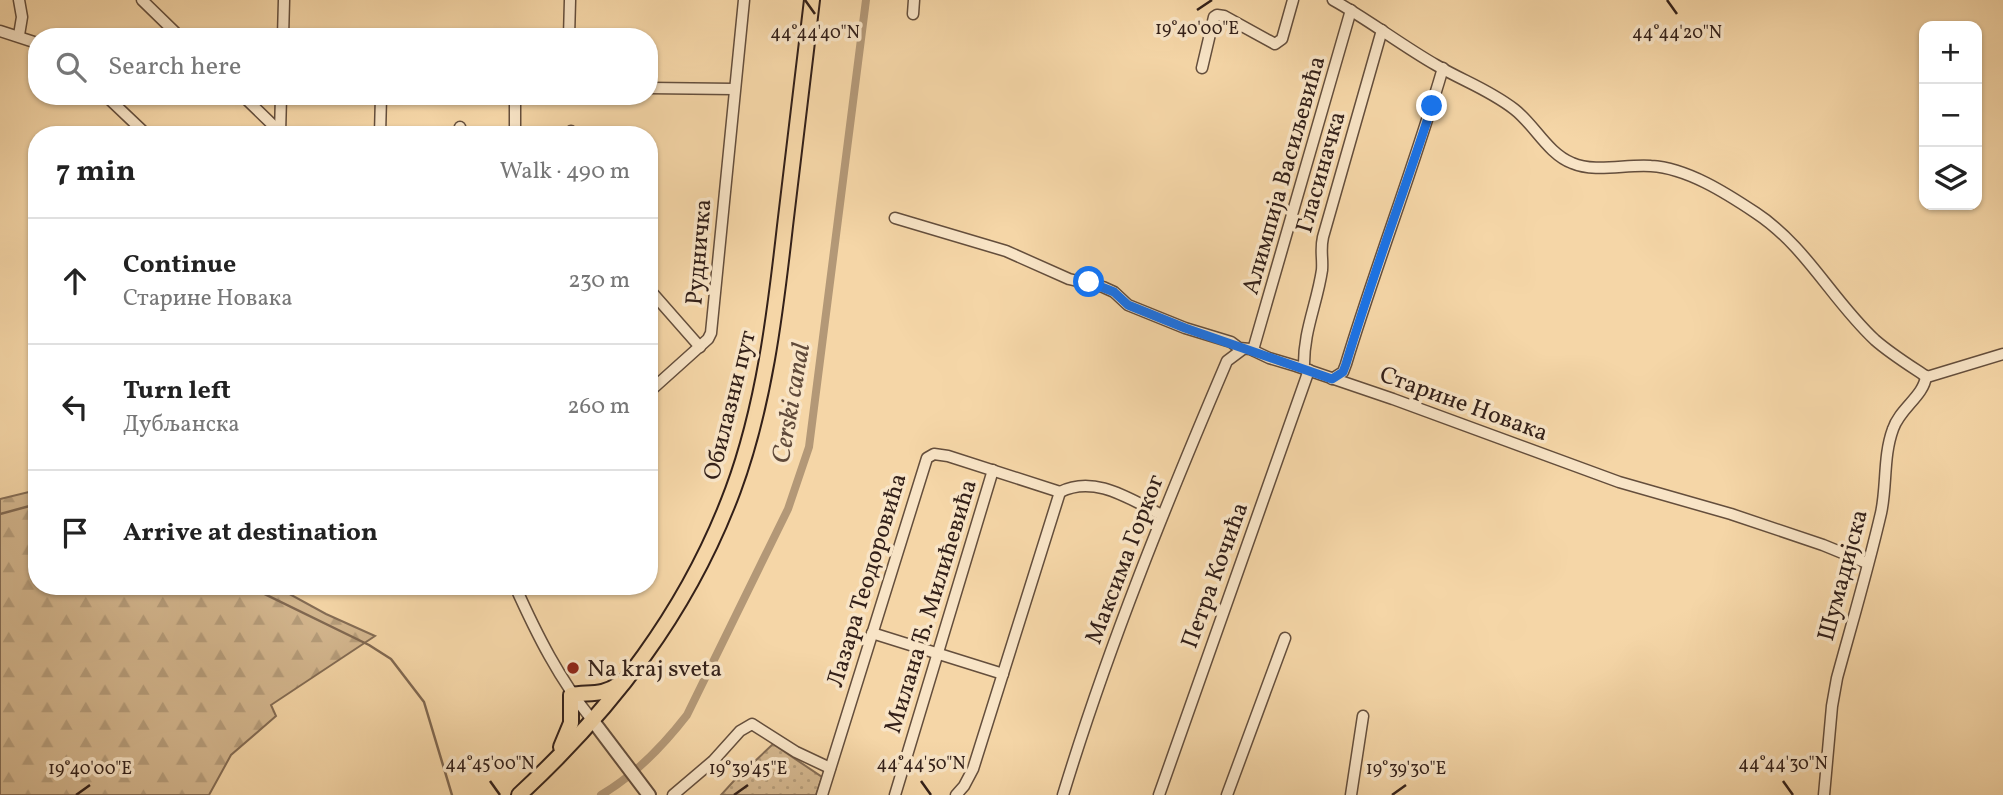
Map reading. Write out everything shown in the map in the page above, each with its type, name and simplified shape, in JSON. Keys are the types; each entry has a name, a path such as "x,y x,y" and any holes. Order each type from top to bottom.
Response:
{"main road":[{"name":"Обилазни пут","path":"519,795 593,721 629,678 665,626 698,569 723,516 750,439 771,335 812,0"},
{"path":"559,755 571,723 571,695 605,692 629,678"}],"street":[{"path":"19,0 22,17 19,35"},
{"path":"142,0 171,28"},
{"path":"283,28 284,0"},
{"path":"569,28 570,0"},
{"name":"Рудничка","path":"658,384 711,333 744,0"},
{"path":"913,14 914,0"},
{"path":"1202,68 1214,17 1224,16 1275,44 1282,39 1293,0"},
{"path":"1333,0 1513,108 1527,119 1562,158 1572,164 1592,167 1654,166 1674,170 1757,213 1798,248 1876,341 1926,376 2003,354"},
{"name":"Алимпија Васиљевића","path":"1248,349 1259,337 1292,211 1351,10"},
{"name":"Гласиначка","path":"1306,369 1304,349 1322,268 1320,251 1323,237 1382,30"},
{"path":"0,31 28,39"},
{"path":"1332,379 1343,372 1346,364 1443,68"},
{"path":"658,88 734,89"},
{"path":"115,105 138,126"},
{"path":"252,105 273,126"},
{"path":"280,126 281,105"},
{"path":"380,126 381,105"},
{"path":"515,105 515,126"},
{"name":"Старине Новака","path":"895,218 1006,251 1069,279 1103,287 1114,292 1128,305 1185,328 1231,342 1264,357 1306,369 1619,482 1731,514 1867,563"},
{"path":"658,299 700,346"},
{"name":"Максима Горког","path":"1063,795 1113,644 1163,515 1227,361 1248,349"},
{"name":"Петра Кочића","path":"1159,795 1306,369"},
{"name":"Шумадијска","path":"1824,795 1836,678 1881,512 1893,429 1903,410 1923,389 1926,376"},
{"name":"Лазара Теодоровића","path":"822,795 927,458 934,454 948,456 1060,492"},
{"name":"Милана Ђ. Милићевића","path":"895,795 993,470"},
{"path":"956,795 973,769 1060,492 1076,486 1091,485 1114,492 1163,515"},
{"path":"519,595 544,650 571,695 648,794"},
{"path":"872,633 1003,674"},
{"path":"1227,795 1285,638"},
{"path":"1351,795 1363,716"},
{"path":"673,795 713,761 740,731 752,724 796,752 830,768"}],"green space":[{"path":"28,492 28,595 291,595 375,636 271,705 276,716 231,755 209,795 0,795 0,499"},
{"path":"773,744 822,777 816,795 721,795 751,762"}],"waterway":[{"name":"Cerski canal","path":"601,795 648,759 687,715 788,509 809,447 866,0"},
{"path":"0,514 28,506"},
{"path":"266,595 369,645 391,659 424,702 452,795"}],"place":[{"name":"Na kraj sveta","path":"573,668"}],"route":[{"path":"1089,282 1114,292 1128,305 1185,328 1332,379 1343,372 1346,364 1432,106"}]}
